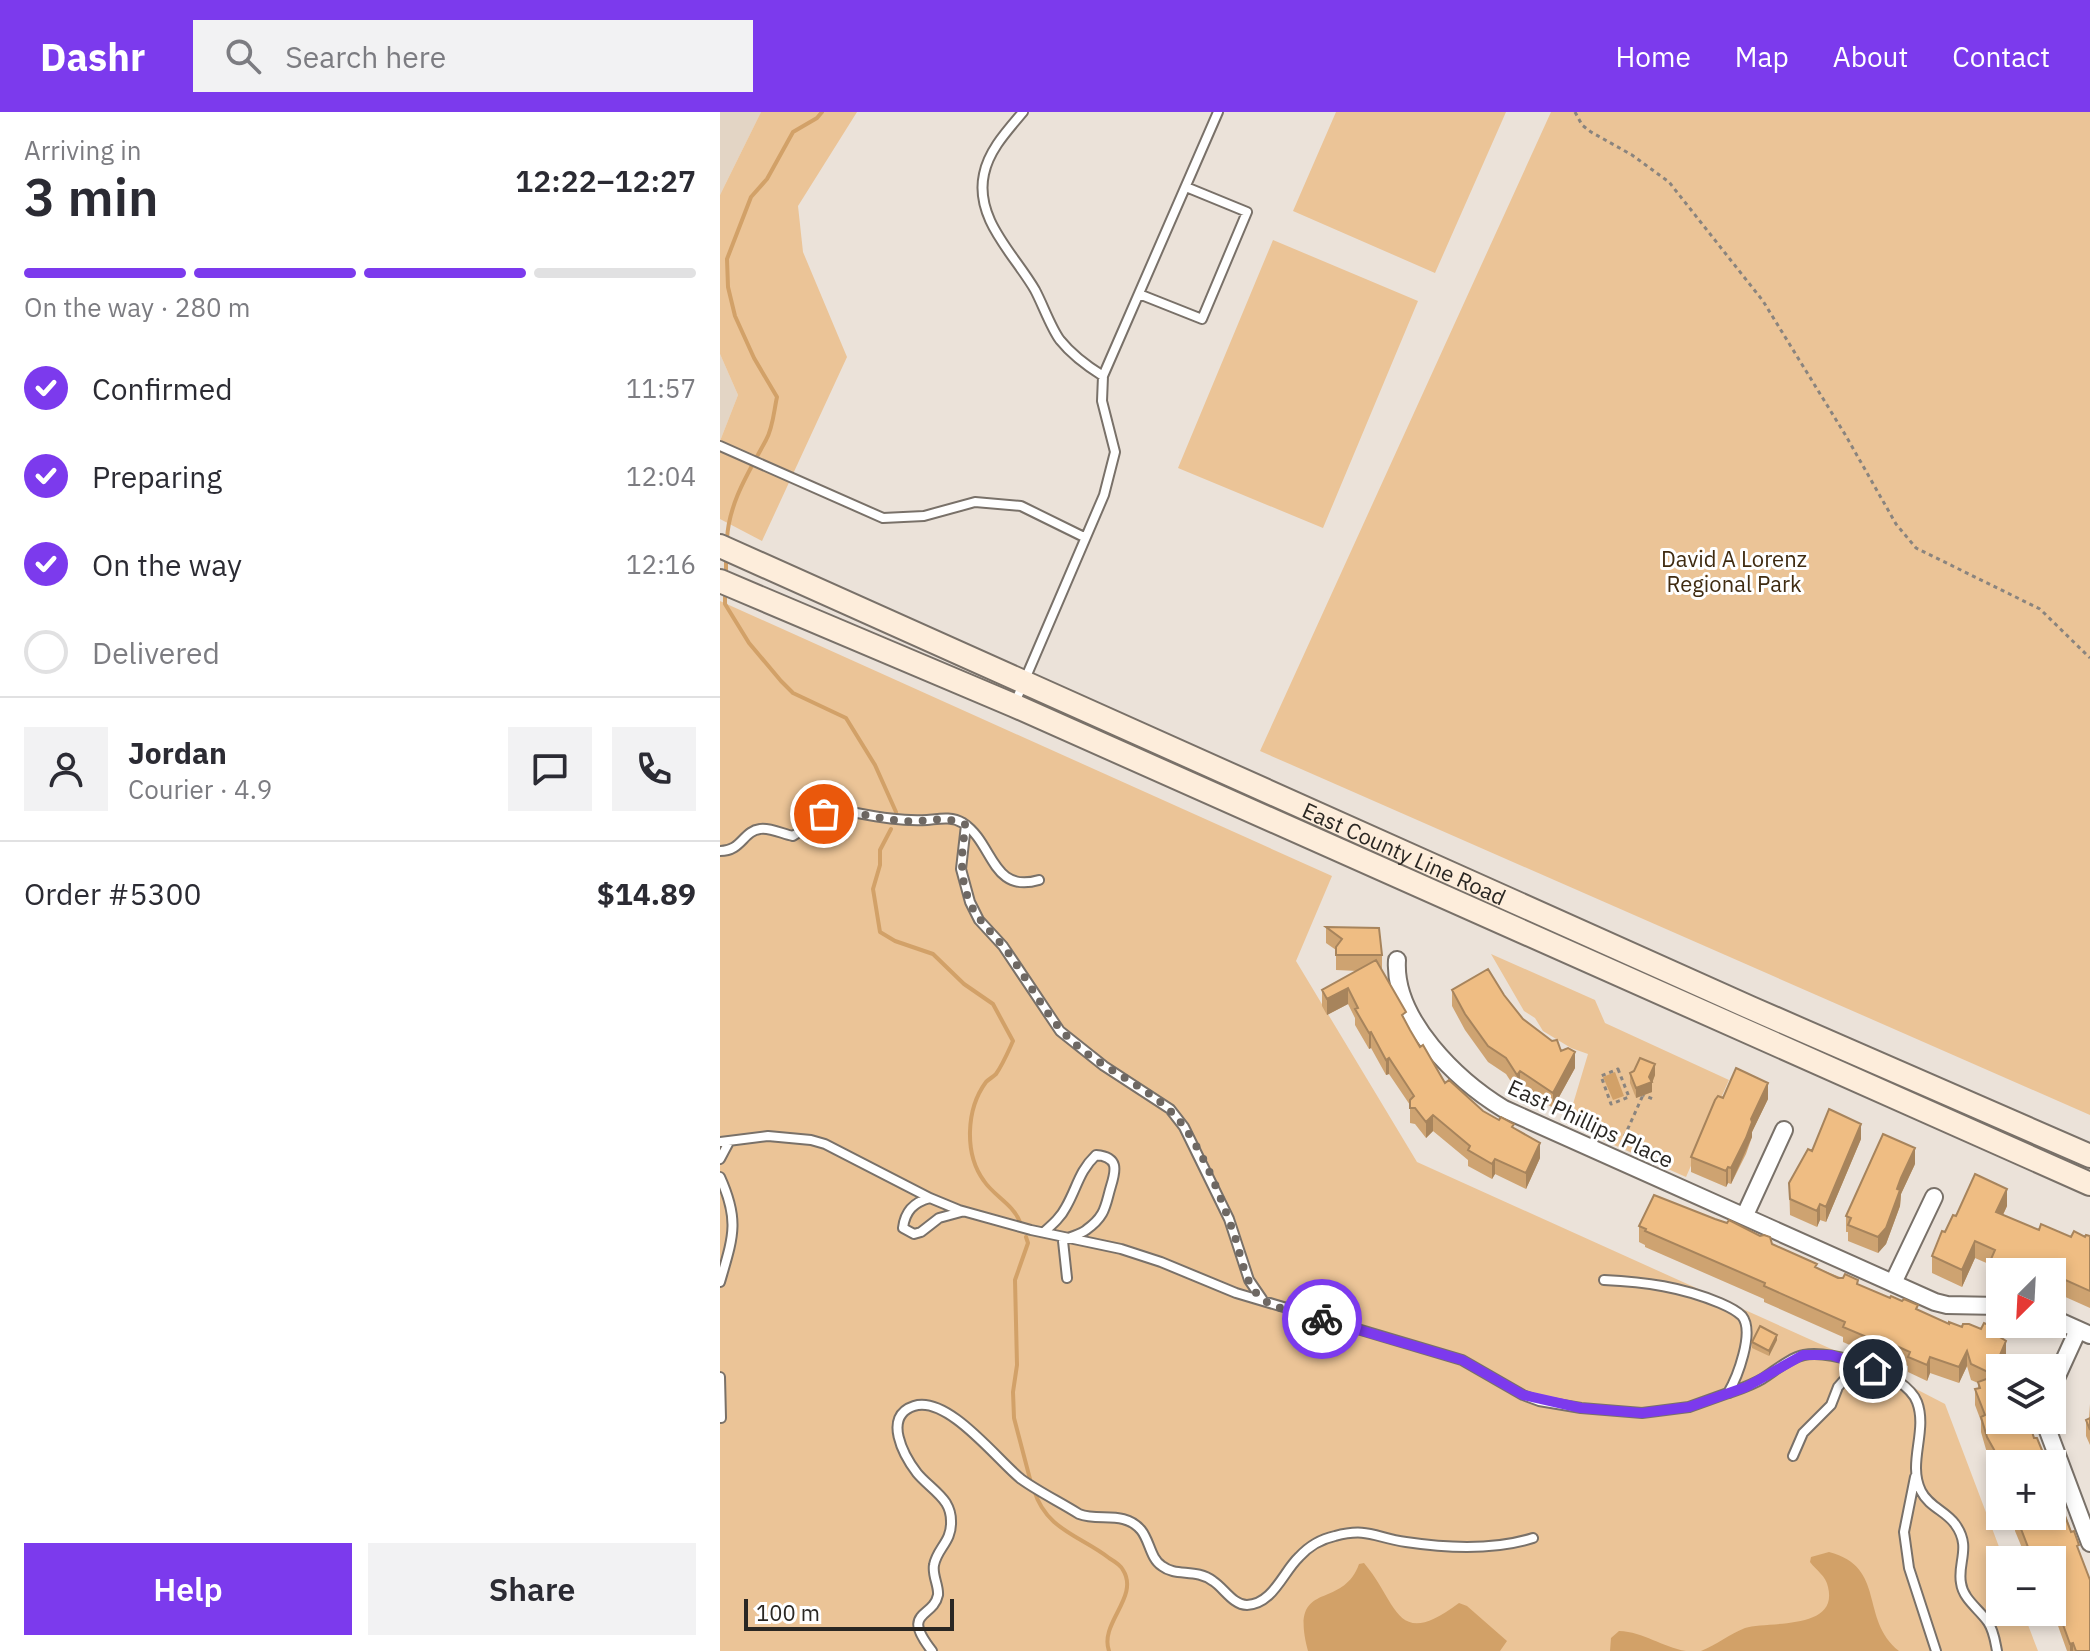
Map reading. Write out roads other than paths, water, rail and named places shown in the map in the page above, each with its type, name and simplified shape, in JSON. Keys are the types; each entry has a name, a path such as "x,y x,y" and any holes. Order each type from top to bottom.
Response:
{"main road":[{"name":"East County Line Road","path":"730,550 1751,1008 2090,1156"},
{"name":"East County Line Road","path":"730,585 1013,705 2090,1184"}],"street":[{"name":"East Phillips Place","path":"1397,960 1401,992 1430,1043 1460,1077 1504,1109 1893,1283 1947,1305 1986,1306"},
{"path":"1745,1215 1784,1130"},
{"path":"1893,1283 1934,1197"},
{"path":"2066,1363 2084,1332"},
{"path":"2049,1434 2090,1543"}],"lane":[{"path":"1023,112 991,153 983,176 982,195 1000,242 1029,280 1059,339 1082,363 1103,376"},
{"path":"1013,705 1104,495 1115,452 1102,401 1103,376 1218,112"},
{"path":"1139,294 1202,319 1247,212 1186,187"},
{"path":"720,446 883,518 924,516 975,502 1021,506 1084,537"},
{"path":"720,851 736,849 759,829 793,836 835,809 906,821 943,818 966,825 996,867 1010,880 1019,884 1039,880"},
{"path":"966,825 961,869 970,902 979,920 1003,946 1060,1031 1104,1066 1170,1109 1184,1127 1229,1219 1249,1280 1260,1298 1270,1303"},
{"path":"720,1159 724,1142 756,1136 811,1140 845,1152 930,1198 966,1211 1131,1252 1242,1294 1462,1360 1523,1395 1559,1405 1642,1413 1689,1407 1762,1379 1803,1355 1831,1355 1889,1375 1917,1400 1920,1417 1915,1476 1904,1532 1909,1568 1936,1651"},
{"path":"1044,1232 1063,1213 1075,1183 1087,1164 1096,1155 1114,1162 1117,1170 1107,1207 1085,1231 1063,1241 1067,1278"},
{"path":"720,1177 733,1207 734,1223 720,1282"},
{"path":"930,1198 918,1201 906,1214 903,1228 908,1232 921,1232 939,1218 966,1211"},
{"path":"1242,1294 1249,1280"},
{"path":"1604,1280 1671,1285 1719,1303 1742,1316 1748,1330 1746,1349 1728,1393"},
{"path":"1793,1456 1803,1433 1831,1405 1845,1379 1873,1369"},
{"path":"720,1377 721,1418"},
{"path":"932,1651 921,1635 918,1623 939,1593 934,1566 949,1541 952,1519 946,1502 917,1473 899,1440 897,1424 902,1412 916,1405 931,1406 965,1427 1021,1479 1089,1517 1127,1519 1140,1529 1162,1567 1203,1575 1239,1603 1248,1605 1263,1600 1275,1589 1286,1571 1311,1546 1349,1532 1369,1531 1402,1542 1424,1544 1515,1544 1533,1538"},
{"path":"1915,1476 1930,1504 1956,1525 1965,1550 1960,1581 1964,1593 1988,1622 1997,1651"}],"waterway":[{"path":"727,539 736,500 772,425 777,397 754,358 735,316 728,287 727,259 751,197 767,179 793,132 822,112"},
{"path":"726,556 726,575"},
{"path":"725,592 725,604 749,643 781,681 793,693 846,718 875,765 896,812"},
{"path":"891,829 880,850 880,865 873,889 880,932 895,941 933,954 964,984 993,1004 1013,1041 999,1070 979,1093 970,1132 973,1158 978,1170 1020,1222"},
{"path":"1026,1237 1028,1243 1015,1280 1017,1365 1013,1392 1014,1418 1030,1479"},
{"path":"1034,1490 1040,1504 1056,1523 1123,1570 1127,1590 1109,1630 1109,1651"}],"park label":[{"name":"David A Lorenz Regional Park","path":"1734,570"}]}
